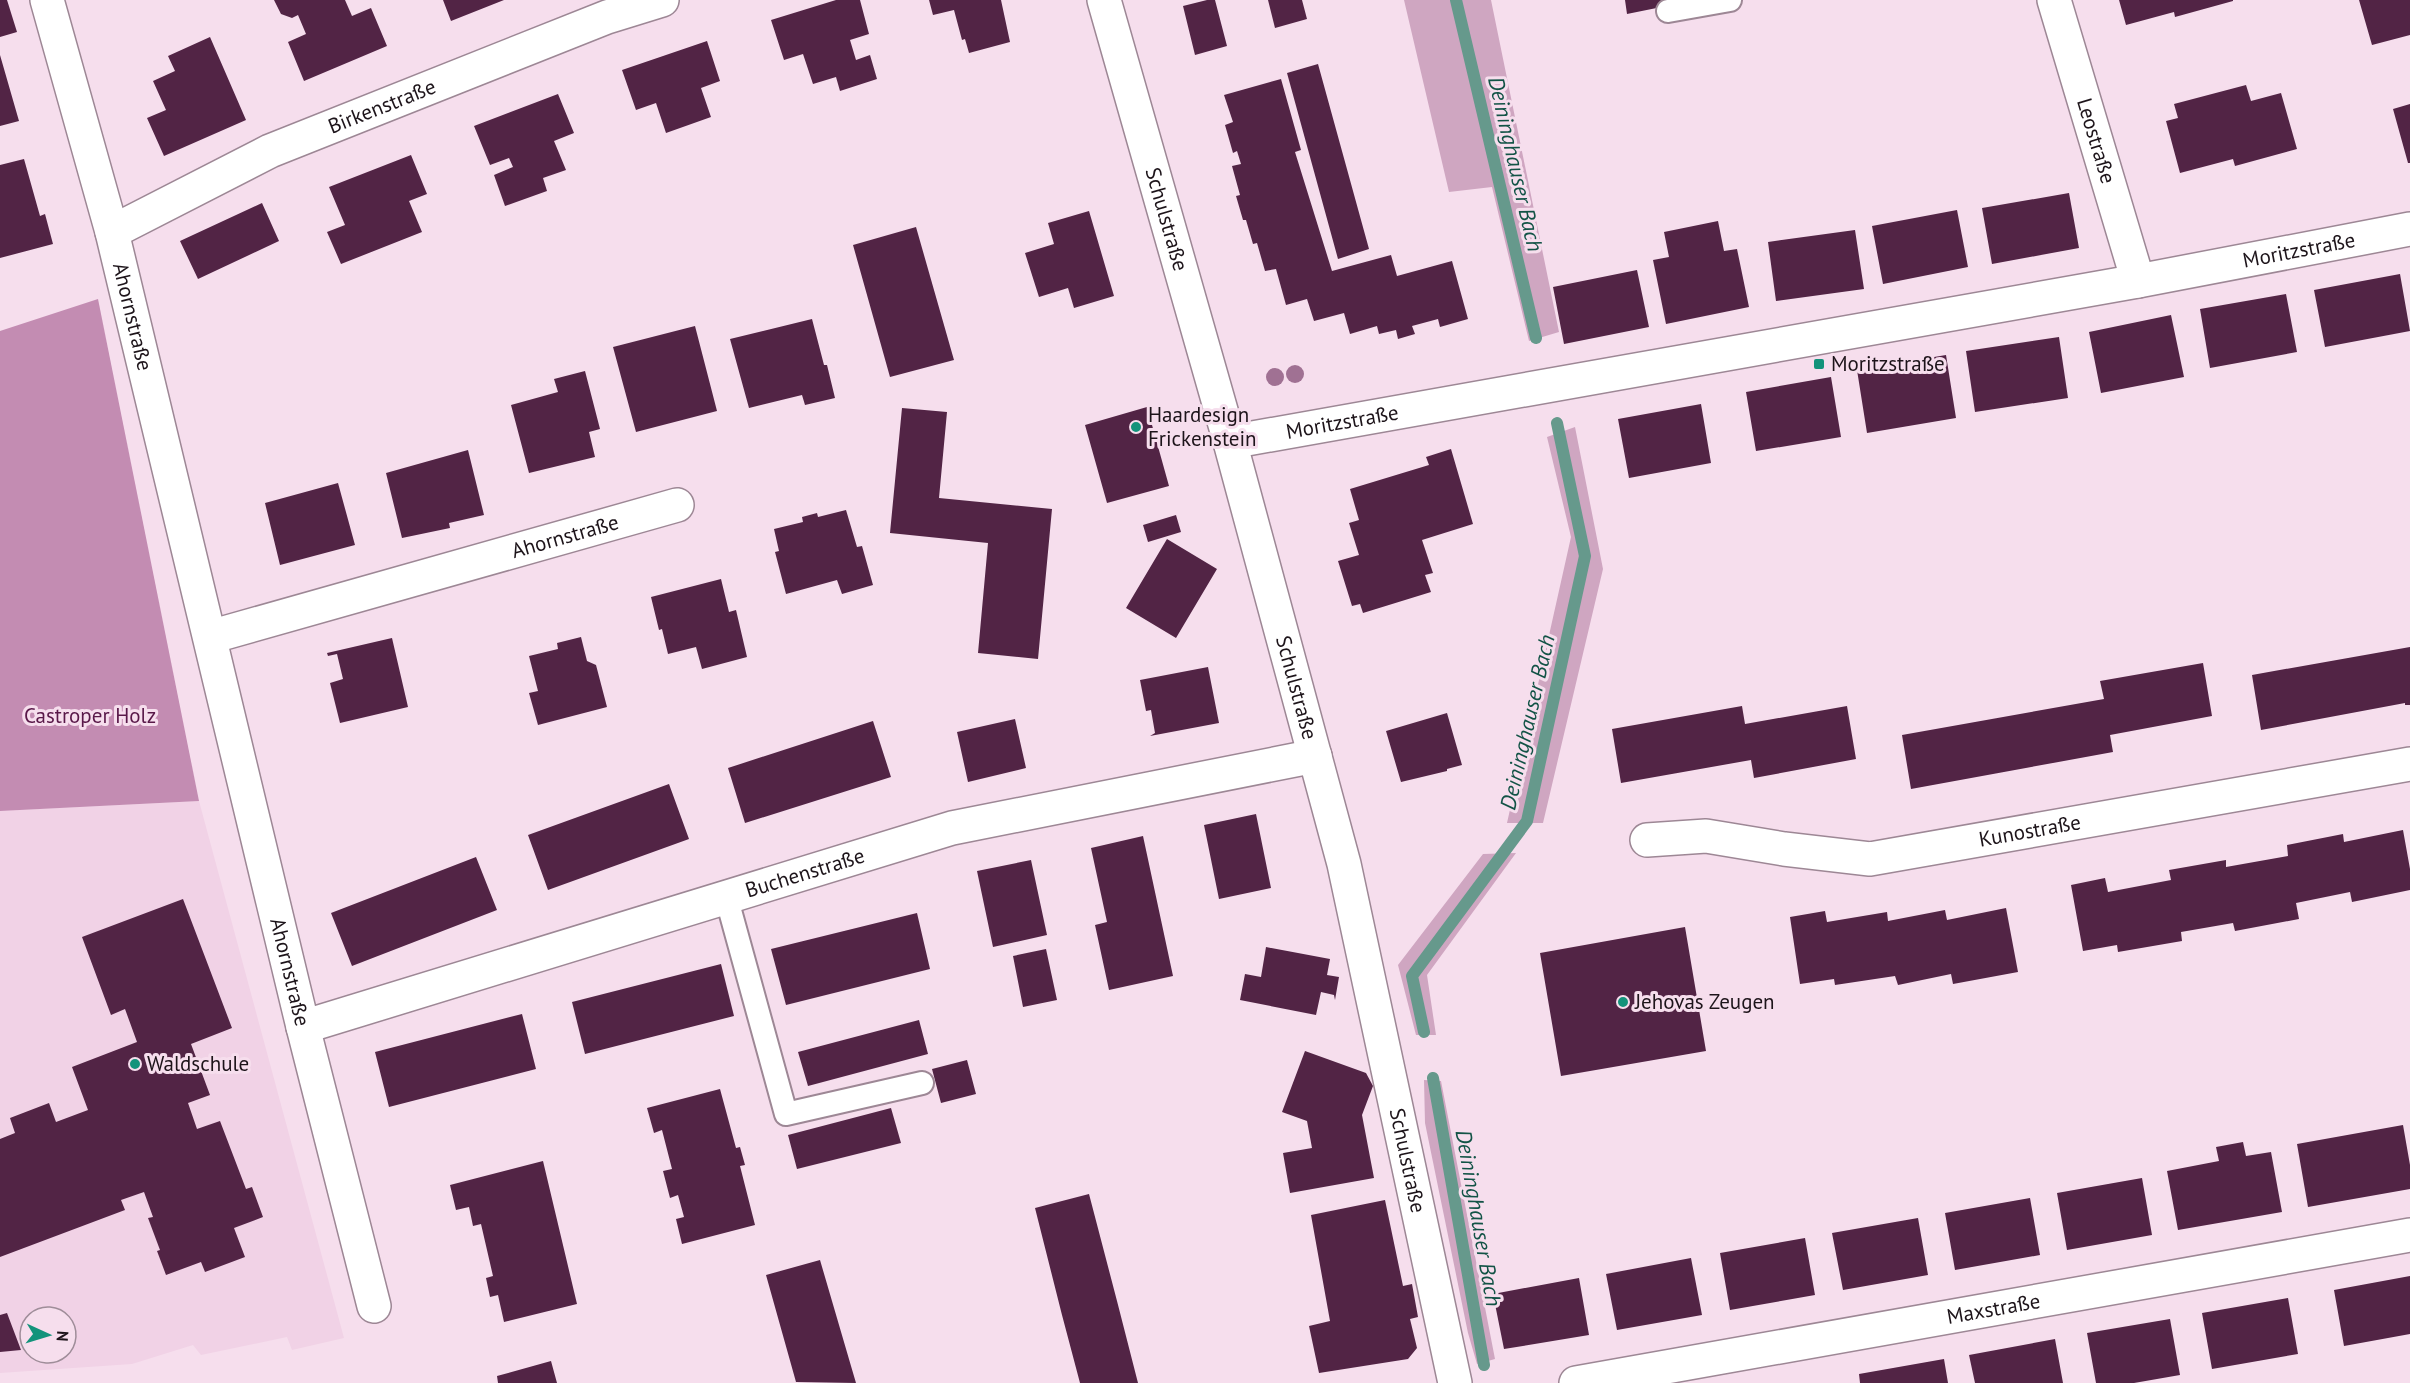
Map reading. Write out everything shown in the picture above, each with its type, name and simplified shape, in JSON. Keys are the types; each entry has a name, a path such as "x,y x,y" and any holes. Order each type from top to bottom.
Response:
{"street":[{"name":"Ahornstraße","path":"47,0 112,232 303,1027 374,1306"},
{"name":"Birkenstraße","path":"112,232 270,151 607,16 662,0"},
{"name":"Schulstraße","path":"1104,0 1230,442 1352,895 1455,1383"},
{"name":"Leostraße","path":"2054,0 2138,281"},
{"name":"Moritzstraße","path":"1230,442 2138,281 2410,229"},
{"name":"Ahornstraße","path":"210,637 677,505"},
{"name":"Buchenstraße","path":"303,1027 952,828 1315,756"},
{"name":"Kunostraße","path":"1647,840 1706,836 1784,849 1870,859 2410,764"},
{"name":"Maxstraße","path":"1576,1383 2410,1235"}],"lane":[{"path":"1668,11 1730,0"},
{"path":"726,896 786,1114 922,1083"}],"shaded area":[{"path":"1404,0 1491,0 1559,332 1529,341 1492,187 1449,192"},
{"path":"1575,427 1603,569 1543,823 1507,823 1571,537 1547,437"},
{"name":"Waldschule","path":"199,801 344,1338 292,1350 287,1337 201,1355 193,1345 132,1364 0,1373 0,811"},
{"path":"1516,853 1427,975 1436,1035 1416,1035 1398,965 1483,854"},
{"path":"1424,1080 1441,1081 1495,1359 1477,1364 1468,1333 1425,1123"}],"green space":[{"name":"Castroper Holz","path":"98,299 199,801 0,811 0,331"}],"building":[{"path":"0,0 7,0 17,32 0,37"},
{"path":"274,0 345,0 352,16 371,8 387,46 304,81 288,42 306,34 298,15 292,18 281,14"},
{"path":"443,0 504,0 451,21"},
{"path":"836,0 860,0 869,34 850,40 856,60 870,55 877,79 840,91 836,77 813,84 803,54 784,60 771,20"},
{"path":"929,0 1001,0 1010,42 969,53 965,39 962,40 954,10 933,15"},
{"path":"1215,0 1227,46 1195,55 1183,6"},
{"path":"1268,0 1302,0 1307,19 1275,28"},
{"path":"1625,0 1696,0 1627,14"},
{"path":"2119,0 2233,1 2175,17 2174,12 2126,25"},
{"path":"2359,0 2410,0 2410,35 2372,45"},
{"path":"210,37 246,120 164,156 147,118 166,110 153,81 175,71 168,56"},
{"path":"707,41 720,81 701,88 711,117 666,133 656,103 636,110 622,70"},
{"path":"0,55 19,121 0,126"},
{"path":"1318,64 1369,249 1338,259 1287,73"},
{"path":"1281,79 1301,150 1295,152 1332,271 1391,255 1397,276 1452,261 1468,319 1440,327 1438,319 1412,326 1415,334 1398,339 1396,330 1379,334 1377,326 1350,334 1344,313 1314,321 1307,299 1286,305 1276,269 1265,271 1257,243 1253,244 1246,220 1243,220 1236,196 1240,195 1232,166 1241,164 1237,151 1233,153 1225,125 1233,122 1224,95"},
{"path":"2246,85 2251,101 2281,93 2297,149 2235,166 2233,159 2180,173 2166,121 2178,118 2174,104"},
{"path":"558,94 574,133 554,141 566,170 543,178 547,191 505,206 494,175 513,167 509,158 490,165 474,126"},
{"path":"2410,104 2410,163 2408,163 2393,109"},
{"path":"411,155 427,194 409,201 422,232 341,264 327,232 345,225 329,187"},
{"path":"24,159 40,216 45,214 53,244 0,258 0,165"},
{"path":"2069,193 2079,248 1992,264 1982,208"},
{"path":"262,203 279,241 198,279 180,241"},
{"path":"1957,210 1968,267 1883,284 1872,226"},
{"path":"1089,211 1114,296 1074,308 1068,288 1039,297 1025,253 1054,244 1048,223"},
{"path":"1718,221 1724,251 1737,249 1749,307 1666,324 1653,260 1669,257 1664,232"},
{"path":"916,227 954,360 890,377 853,245"},
{"path":"1855,230 1864,289 1776,301 1768,242"},
{"path":"1637,270 1649,327 1564,344 1553,287"},
{"path":"2400,274 2410,331 2325,347 2314,290"},
{"path":"2286,294 2297,352 2210,368 2200,309"},
{"path":"2171,315 2184,377 2101,393 2089,332"},
{"path":"812,319 835,398 805,405 802,395 749,408 730,339"},
{"path":"695,326 717,411 636,432 613,347"},
{"path":"2059,337 2068,398 1975,412 1966,351"},
{"path":"1946,355 1956,418 1867,433 1857,370"},
{"path":"585,371 600,429 589,432 595,457 529,473 511,405 558,392 554,379"},
{"path":"1831,377 1841,437 1756,451 1746,392"},
{"path":"1701,404 1711,463 1629,478 1618,419"},
{"path":"1147,407 1169,486 1107,503 1085,425"},
{"path":"902,408 947,412 939,498 1052,509 1038,659 978,653 988,543 890,533"},
{"path":"1451,449 1473,524 1422,540 1433,573 1425,575 1431,592 1363,613 1360,604 1352,606 1338,561 1359,555 1349,523 1359,520 1350,489 1429,465 1426,457"},
{"path":"468,450 484,515 449,523 450,528 402,538 386,473"},
{"path":"338,483 355,545 280,565 265,503"},
{"path":"846,510 857,547 862,546 873,585 842,594 837,580 786,594 775,552 779,551 774,529 803,522 802,517 817,513 818,517"},
{"path":"1176,515 1181,532 1148,542 1143,525"},
{"path":"1167,539 1217,569 1176,638 1126,608"},
{"path":"721,579 729,612 736,610 747,657 702,669 696,647 668,654 651,597"},
{"path":"581,637 587,661 596,665 607,707 538,725 529,693 538,691 529,656 558,649 557,643"},
{"path":"392,638 408,707 340,723 330,683 343,679 337,654 328,656 327,653"},
{"path":"2410,647 2410,705 2405,705 2405,703 2261,730 2252,675"},
{"path":"2203,663 2212,716 2110,735 2113,752 1911,789 1902,735 2104,699 2100,681"},
{"path":"1208,667 1219,723 1150,736 1155,733 1151,710 1146,711 1140,680"},
{"path":"1742,706 1745,724 1847,706 1856,759 1754,778 1751,760 1621,783 1612,729"},
{"path":"1447,713 1462,765 1401,782 1386,731"},
{"path":"1015,719 1026,768 968,782 957,732"},
{"path":"873,721 891,777 745,823 728,768"},
{"path":"669,784 689,839 548,890 528,835"},
{"path":"1256,814 1271,888 1219,899 1204,825"},
{"path":"2403,830 2410,869 2410,890 2352,902 2350,892 2296,903 2299,919 2235,931 2233,923 2181,932 2182,941 2118,952 2117,945 2083,951 2071,885 2105,878 2108,892 2171,880 2169,870 2226,860 2226,867 2288,856 2287,845 2343,834 2344,842"},
{"path":"1143,836 1173,976 1109,990 1095,925 1107,922 1091,848"},
{"path":"476,857 497,910 352,966 331,913"},
{"path":"1031,860 1047,935 993,947 977,871"},
{"path":"183,899 232,1028 191,1044 210,1095 188,1103 197,1129 220,1121 246,1189 252,1187 263,1217 234,1228 245,1257 205,1272 201,1262 166,1275 157,1251 160,1250 148,1218 153,1217 144,1192 121,1200 125,1210 0,1257 0,1139 15,1133 10,1118 49,1103 56,1122 88,1110 72,1067 137,1042 125,1009 111,1015 82,937"},
{"path":"2006,908 2018,972 1953,984 1951,974 1898,985 1895,976 1835,985 1834,979 1800,984 1790,917 1825,911 1827,922 1887,912 1888,921 1945,910 1947,920"},
{"path":"917,913 930,969 786,1005 771,949"},
{"name":"Jehovas Zeugen","path":"1685,927 1706,1051 1561,1076 1540,953"},
{"path":"1266,947 1330,959 1327,975 1339,977 1335,1000 1334,995 1321,992 1316,1015 1240,1000 1245,974 1261,977"},
{"path":"1046,949 1057,1000 1023,1007 1013,956"},
{"path":"721,964 734,1016 585,1054 572,1002"},
{"path":"522,1014 536,1069 389,1107 375,1052"},
{"path":"919,1020 928,1054 808,1086 798,1052"},
{"path":"1305,1051 1366,1073 1373,1086 1362,1115 1374,1178 1290,1193 1283,1153 1312,1148 1307,1121 1282,1112"},
{"path":"967,1060 976,1094 941,1103 932,1069"},
{"path":"720,1089 736,1148 740,1147 745,1165 740,1166 755,1225 682,1244 676,1219 684,1217 678,1195 670,1198 663,1171 672,1169 662,1130 654,1133 647,1108"},
{"path":"891,1108 901,1143 797,1169 788,1135"},
{"path":"2403,1125 2410,1165 2410,1189 2308,1207 2297,1144"},
{"path":"2243,1142 2246,1156 2271,1152 2282,1212 2178,1230 2167,1171 2219,1161 2216,1147"},
{"path":"543,1161 577,1304 504,1322 498,1295 490,1297 486,1278 493,1276 481,1224 473,1226 469,1207 456,1210 450,1185"},
{"path":"2142,1178 2152,1235 2067,1250 2057,1193"},
{"path":"1089,1194 1138,1383 1080,1383 1062,1315 1035,1208"},
{"path":"2030,1198 2040,1255 1955,1270 1945,1213"},
{"path":"1385,1200 1403,1286 1412,1284 1418,1317 1410,1319 1417,1348 1408,1359 1319,1373 1309,1326 1330,1321 1311,1215"},
{"path":"1918,1218 1928,1275 1843,1290 1832,1233"},
{"path":"1805,1238 1815,1295 1730,1310 1720,1253"},
{"path":"1691,1258 1702,1315 1617,1330 1606,1274"},
{"path":"820,1260 856,1383 796,1382 766,1275"},
{"path":"2410,1276 2410,1334 2344,1346 2334,1290"},
{"path":"1579,1278 1589,1335 1504,1349 1493,1294"},
{"path":"2288,1298 2298,1354 2212,1369 2202,1313"},
{"path":"7,1313 18,1342 18,1350 0,1352 0,1315"},
{"path":"2170,1319 2180,1375 2134,1383 2096,1383 2087,1333"},
{"path":"2055,1339 2063,1383 1975,1383 1969,1355"},
{"path":"1944,1359 1948,1383 1860,1383 1859,1374"},
{"path":"551,1361 557,1383 498,1383 497,1376"}],"waterway":[{"name":"Deininghauser Bach","path":"1456,0 1536,338"},
{"name":"Deininghauser Bach","path":"1424,1032 1412,976 1527,821 1585,556 1557,423"},
{"name":"Deininghauser Bach","path":"1433,1078 1484,1365"}],"place":[{"name":"Moritzstraße","path":"1819,364"},
{"name":"Haardesign Frickenstein","path":"1136,427"},
{"name":"Jehovas Zeugen","path":"1623,1002"},
{"name":"Waldschule","path":"135,1064"}]}
